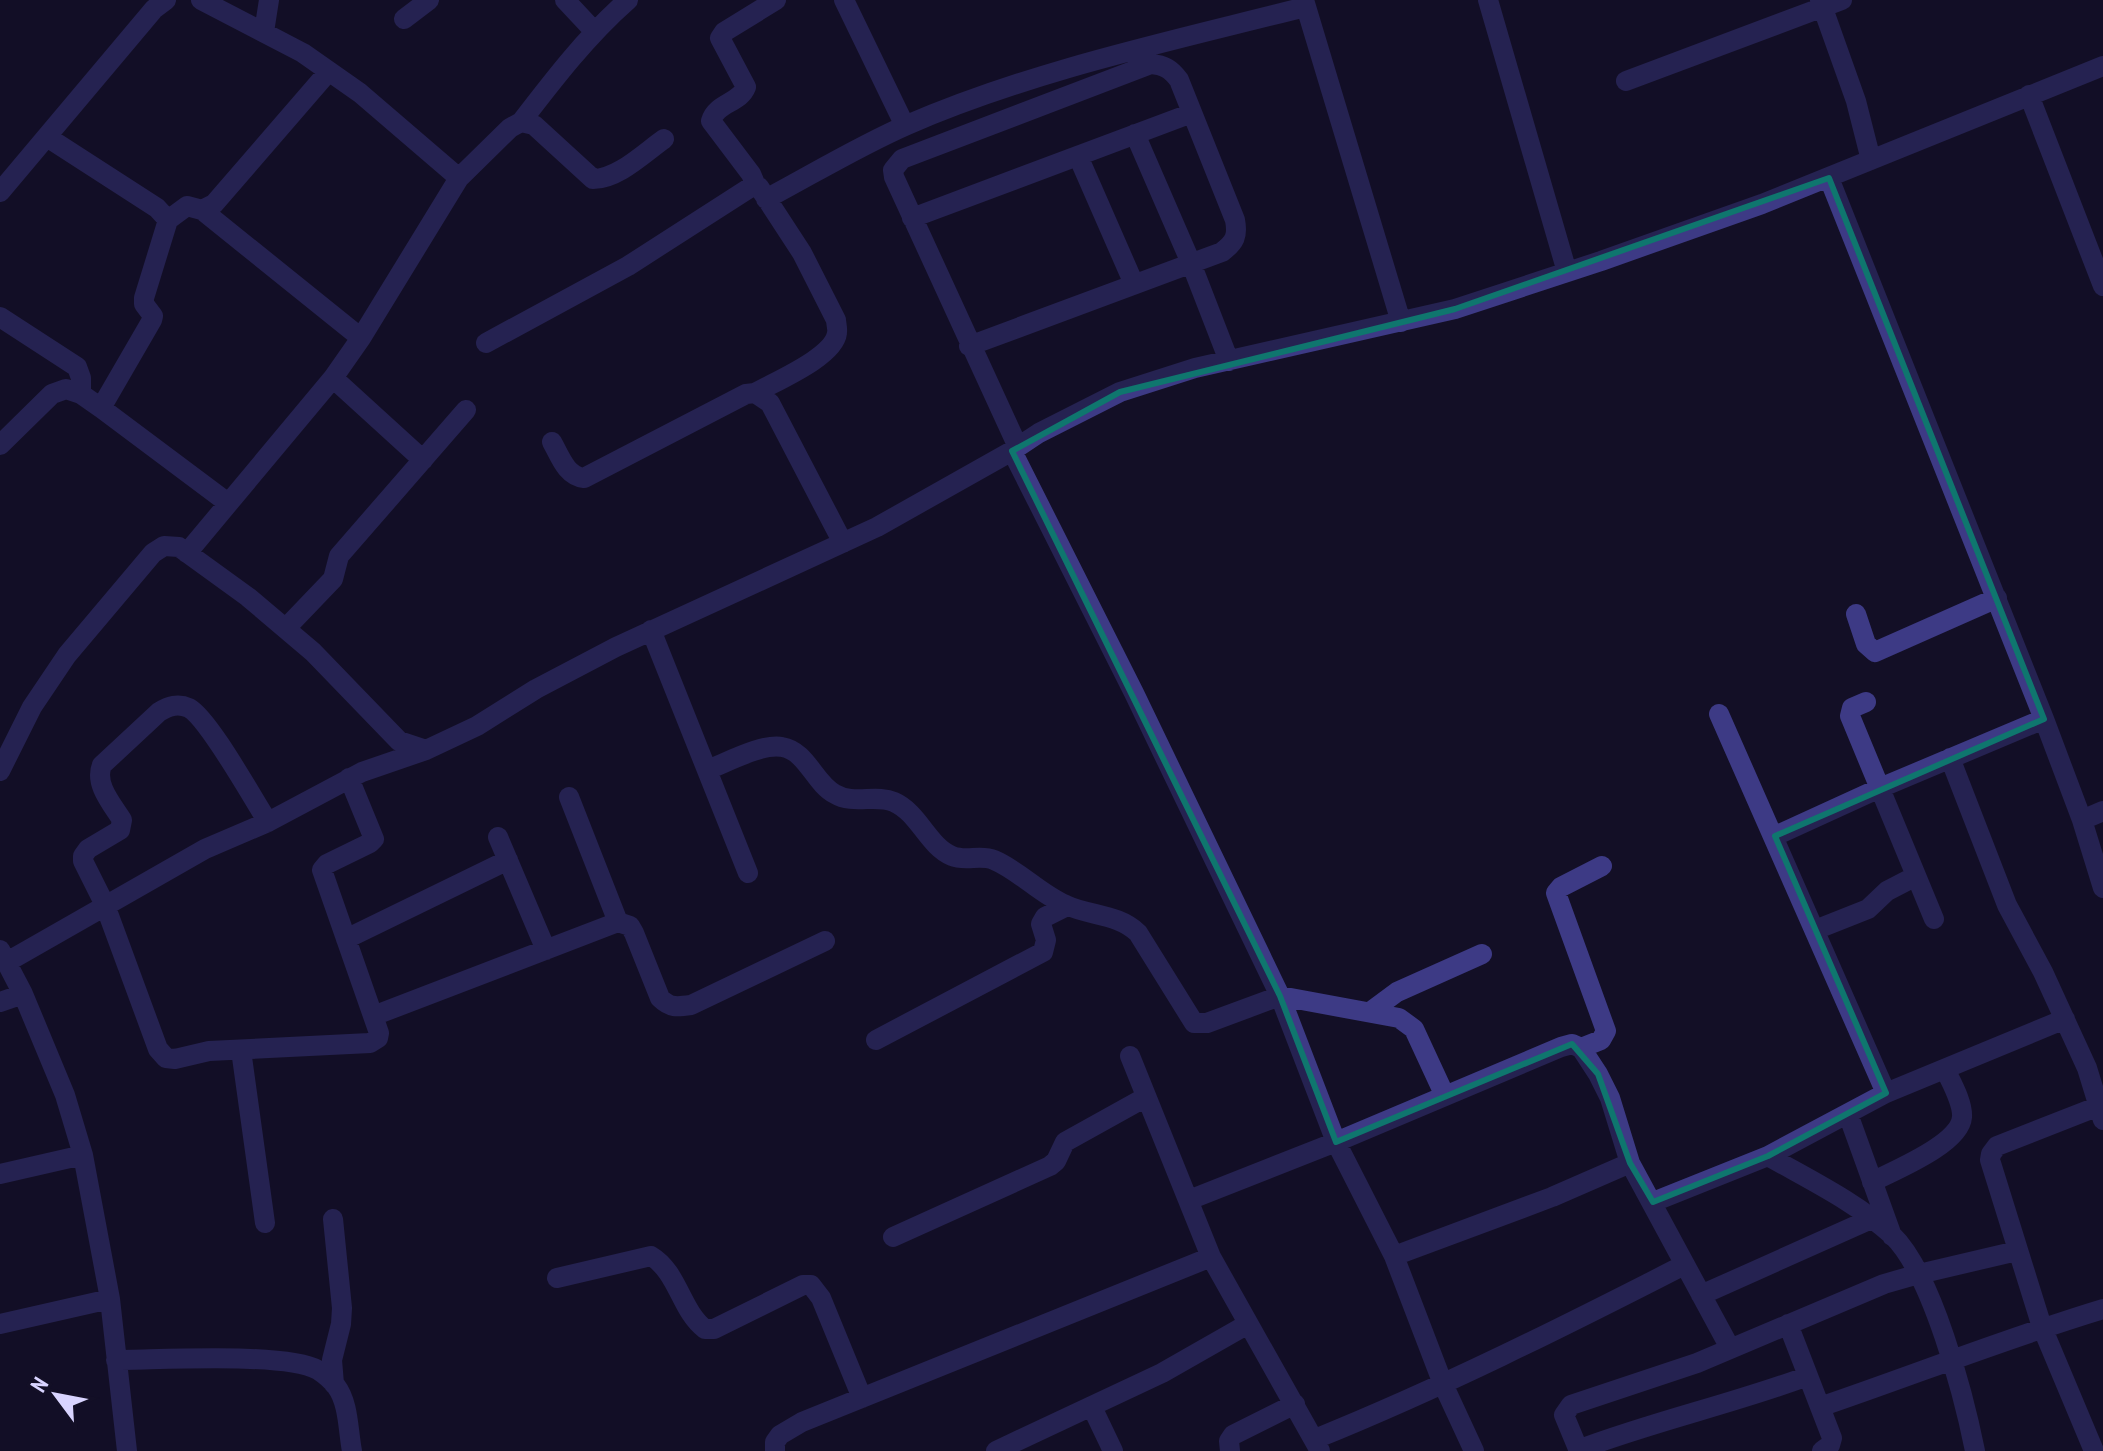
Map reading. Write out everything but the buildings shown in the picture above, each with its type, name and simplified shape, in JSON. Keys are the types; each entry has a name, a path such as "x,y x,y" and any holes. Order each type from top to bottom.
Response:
{"street":[{"path":"0,192 154,9 166,0"},
{"path":"201,0 303,53 392,118 459,178"},
{"path":"264,32 269,0"},
{"path":"404,19 429,0"},
{"path":"565,0 595,32"},
{"path":"187,553 333,378 459,178 510,128 521,122 595,32 628,0"},
{"path":"844,0 905,126"},
{"path":"1488,0 1567,272"},
{"path":"552,442 570,472 584,478 746,394 755,393 824,354 838,332 836,320 802,253 711,121 716,111 742,95 746,87 720,38 763,3"},
{"path":"766,199 905,126 966,101 1071,68 1304,3 1401,322"},
{"path":"1626,81 1828,3 1871,160"},
{"path":"969,346 1222,252 1233,243 1238,232 1235,220 1179,80 1172,70 1161,64 1151,64 902,159 893,170 894,177 912,218 969,346 1015,449 1280,996 1336,1142 1394,1256 1443,1384 1474,1451"},
{"path":"127,1451 110,1299 83,1155 65,1095 23,994 3,956 105,905 205,849 268,822 349,778 426,750 477,726 536,689 651,630 877,527 1039,433 1120,392 1195,368 1455,309 1567,272 1762,204 2103,66"},
{"path":"202,210 214,204 329,71"},
{"path":"2029,95 2103,286"},
{"path":"912,218 1192,113"},
{"path":"521,122 534,125 593,179 602,179 613,173 664,139"},
{"path":"1135,134 1229,361"},
{"path":"47,137 157,208 168,220"},
{"path":"1078,156 1134,284"},
{"path":"1829,178 2044,719 2082,820 2103,888"},
{"path":"486,343 661,247 745,193 754,181"},
{"path":"101,408 152,320 144,298 168,220 187,206 202,210 361,338"},
{"path":"0,317 77,367 81,394"},
{"path":"333,378 423,460"},
{"path":"0,445 52,394 66,389 81,394 101,408 228,503"},
{"path":"755,393 770,403 843,543"},
{"path":"287,627 333,579 339,556 466,410"},
{"path":"0,771 40,694 67,655 153,553 164,546 179,547 287,627 399,741 426,750"},
{"path":"1856,614 1866,644 1875,652 1997,598"},
{"path":"651,630 748,873"},
{"path":"1866,702 1852,708 1850,716 1934,919"},
{"path":"268,822 229,760 191,709 180,705 169,706 159,712 102,765 98,774 122,820 122,826 88,849 83,856 105,905 158,1049 166,1058 175,1059 209,1051 375,1042 379,1033 322,870 327,864 370,843 374,834 349,778"},
{"path":"1719,714 1886,1093"},
{"path":"1775,836 2044,719"},
{"path":"707,770 769,747 791,749 821,784 836,795 850,799 882,799 906,810 944,852 954,857 992,859 1067,906 1131,925 1194,1023 1207,1023 1280,996 1399,1018 1414,1029 1445,1096"},
{"path":"1950,758 2007,905 2065,1019 2087,1068 2101,1113 1993,1149 1990,1160 2042,1327 2094,1451"},
{"path":"569,797 618,922"},
{"path":"2082,820 2103,811"},
{"path":"498,837 546,950"},
{"path":"346,939 508,860"},
{"path":"1581,1048 1601,1040 1606,1031 1556,893 1561,887 1602,866"},
{"path":"1815,930 1868,909 1887,891 1916,876"},
{"path":"876,1040 1043,952 1046,946 1041,924 1045,917 1067,906"},
{"path":"373,1016 618,922 630,926 634,933 660,998 668,1005 678,1007 691,1005 825,941"},
{"path":"1370,1012 1397,992 1482,954"},
{"path":"0,1002 23,994"},
{"path":"1653,1202 1768,1156 1886,1093 2065,1019"},
{"path":"1189,1200 1572,1044 1581,1048 1610,1098 1630,1163 1730,1348"},
{"path":"241,1050 265,1223"},
{"path":"1130,1056 1211,1257 1318,1445 1547,1336 1684,1265"},
{"path":"1872,1182 1948,1141 1958,1130 1962,1117 1960,1104 1945,1069"},
{"path":"893,1237 1050,1166 1056,1161 1065,1142 1146,1097"},
{"path":"1848,1114 1892,1236"},
{"path":"0,1174 83,1155"},
{"path":"1768,1156 1852,1204 1892,1236 1909,1256 1953,1362 1975,1451"},
{"path":"1394,1256 1552,1197 1630,1163"},
{"path":"333,1219 342,1308 332,1360 334,1384"},
{"path":"1701,1295 1871,1219"},
{"path":"1808,1376 1757,1395 1625,1432 1579,1450 1564,1415 1571,1405 1697,1363 1884,1284 2017,1251"},
{"path":"557,1278 651,1256 666,1270 696,1323 705,1329 714,1329 803,1285 811,1285 821,1298 862,1398"},
{"path":"775,1451 775,1442 780,1435 802,1422 1211,1257"},
{"path":"0,1324 110,1299"},
{"path":"1820,1407 1953,1362 2042,1327 2103,1309"},
{"path":"996,1451 1162,1373 1248,1324"},
{"path":"1788,1324 1832,1438 1830,1445 1822,1451"},
{"path":"116,1360 255,1360 317,1369 343,1397 352,1451"},
{"path":"1230,1451 1229,1441 1233,1435 1295,1404"},
{"path":"1092,1407 1111,1450"}],"highlighted area":[{"path":"1829,178 2044,719 1775,836 1886,1093 1768,1156 1653,1202 1630,1163 1598,1074 1572,1044 1336,1142 1280,996 1012,451 1120,392 1455,309"}]}
